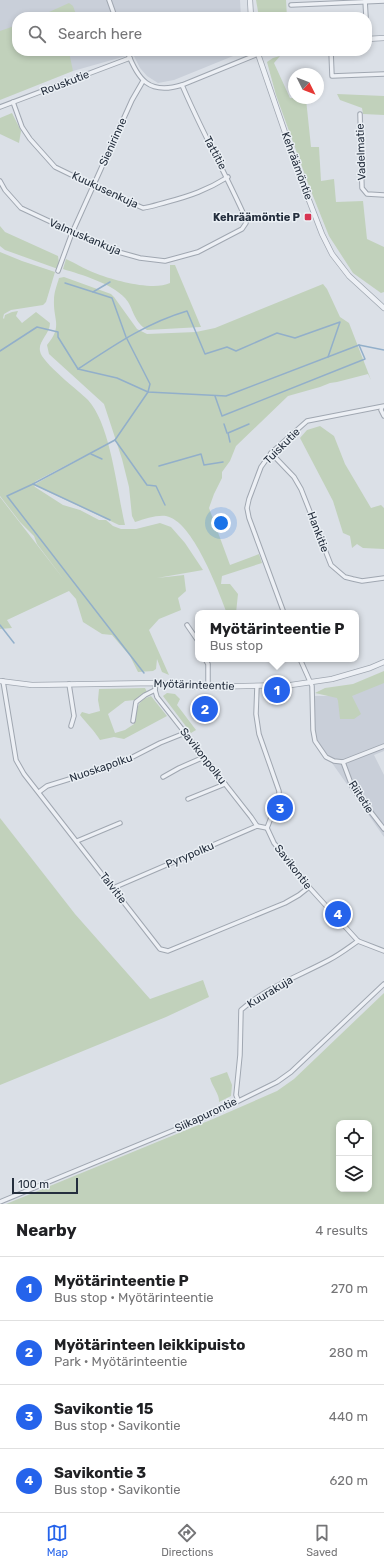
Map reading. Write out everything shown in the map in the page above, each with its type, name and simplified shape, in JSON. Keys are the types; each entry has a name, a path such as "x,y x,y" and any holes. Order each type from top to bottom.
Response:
{"street":[{"path":"109,0 113,12"},
{"path":"250,0 251,12"},
{"path":"365,1 366,12"},
{"path":"291,5 314,2 384,1"},
{"path":"372,38 384,38"},
{"path":"130,58 143,81 162,89 182,85 250,56"},
{"name":"Kehräämöntie","path":"258,56 302,182 322,234 332,254 349,276 384,308"},
{"path":"330,56 332,76 384,74"},
{"name":"Rouskutie","path":"0,107 130,58"},
{"name":"Sienirinne","path":"58,271 72,233 132,100 143,81"},
{"name":"Tattitie","path":"182,85 201,127 228,177 245,216 246,223"},
{"name":"Kuukusenkuja","path":"13,102 22,127 30,139 55,167 143,208 188,197 208,190 228,177"},
{"name":"Vadelmatie","path":"360,114 362,188 367,194 384,195"},
{"name":"Valmuskankuja","path":"0,181 5,190 21,208 111,250 140,258 165,261 198,252 242,229 246,223"},
{"path":"383,406 381,410 384,416"},
{"name":"Tuiskutie","path":"283,610 249,518 247,508 248,499 261,467 271,453 307,421 383,406"},
{"name":"Hankitie","path":"271,453 294,477 302,489 331,565 345,577 353,579 362,581 384,578"},
{"path":"187,625 195,637"},
{"path":"207,662 208,687"},
{"path":"301,662 309,683 312,686 313,730 315,741 326,757 334,761 343,762 384,746"},
{"name":"Myötärinteentie","path":"1,681 32,685 156,683 208,687 291,686 347,675 384,662"},
{"name":"Talvitie","path":"1,681 16,760 24,774 160,949 168,951 285,903 309,887"},
{"path":"133,721 136,702 155,690 156,683"},
{"path":"69,684 74,716 70,726"},
{"path":"257,686 256,714 259,734 279,791 279,797 267,828 257,826"},
{"name":"Savikonpolku","path":"155,690 157,697 251,816 257,826"},
{"name":"Nuoskapolku","path":"39,792 48,786 128,761 160,743 185,733"},
{"path":"163,777 204,757"},
{"name":"Riitetie","path":"343,762 353,789 384,829"},
{"path":"188,799 225,784"},
{"path":"77,841 120,823"},
{"name":"Pyrypolku","path":"113,888 257,826"},
{"name":"Savikontie","path":"267,828 274,843 309,887 358,941"},
{"path":"358,941 384,951"},
{"name":"Kuurakuja","path":"238,1100 236,1095 240,1055 241,1010 264,993 330,960 358,941"},
{"name":"Siikapurontie","path":"0,1202 208,1116 238,1100 278,1082 291,1072 384,984"}],"shaded area":[{"path":"0,0 240,0 241,12 12,12 12,56 0,67"},
{"path":"66,56 126,56 73,71"},
{"path":"134,56 233,56 174,80 158,83 147,76 140,68"},
{"path":"384,680 384,751 374,755 384,775 384,837 311,733 310,696 348,696"}],"green space":[{"path":"256,0 286,0 287,12 258,12"},
{"path":"69,3 73,6 75,12 49,12"},
{"path":"12,27 12,56 70,56 73,71 0,100 0,31"},
{"path":"280,56 274,63 288,94 288,104 307,104 311,147 319,147 321,181 334,179 336,202 363,201 367,239 384,247 384,292 381,293 353,273 329,236 276,95 267,62"},
{"path":"337,94 384,96 384,115 363,114 362,108 340,100"},
{"path":"12,113 21,131 19,143 0,134 0,118"},
{"path":"0,226 5,232 58,256 58,269 5,250 0,246"},
{"path":"0,252 55,272 46,302 43,305 11,310 4,314 3,318 4,319 5,315 18,311 16,316 22,323 36,312 50,323 48,331 41,344 40,351 47,362 88,400 96,411 108,442 125,525 119,525 34,485 86,455 33,484 35,487 63,505 80,510 99,520 106,520 113,526 121,529 136,529 160,523 171,527 185,543 203,570 157,578 184,575 186,591 178,598 181,610 159,619 149,630 169,675 162,672 157,659 156,669 153,671 138,672 130,656 112,635 102,634 83,622 76,599 69,591 7,620 12,628 0,629 0,497 65,581 37,544 34,536 20,522 0,496"},
{"path":"66,259 100,275 145,286 170,283 170,265 175,265 201,327 147,330 138,322 125,298 112,288 96,280 63,269"},
{"path":"64,277 111,294 137,329 147,334 196,332 215,328 323,284 327,289 340,317 349,323 371,380 368,374 330,383 288,396 236,446 230,461 222,472 222,478 209,508 230,565 259,554 262,563 222,576 221,584 230,584 238,594 236,610 226,610 211,574 195,543 186,530 176,521 166,516 162,516 135,522 132,516 129,487 122,459 104,404 49,354 47,345 55,333 56,328 54,294 59,278"},
{"path":"320,426 334,436 345,464 371,508 381,505 384,508 384,549 363,548 357,544 352,548 350,536 343,533 333,501 300,438 307,430"},
{"path":"384,671 384,683 352,696 361,714 354,719 340,719 337,698 315,693 325,688 353,684"},
{"path":"145,688 147,692 135,700 125,701 108,714 115,733 125,730 134,724 140,703 151,696 167,716 124,739 114,737 100,740 80,715 82,712 89,714 100,711 98,700 99,689"},
{"path":"167,693 175,694 180,699 177,705 196,730 191,733 163,696"},
{"path":"0,818 75,914 150,999 203,980 209,997 166,1017 0,1085"},
{"path":"384,993 384,1204 6,1204 213,1119 277,1091 294,1079"},
{"path":"227,1072 232,1085 231,1096 219,1102 210,1078"}],"waterway":[{"path":"93,292 110,282"},
{"path":"65,283 112,298 126,337 150,384 148,392 115,440 147,485 156,486 165,505"},
{"path":"78,369 144,329 187,311 205,354 227,347 236,351 277,333 295,338 340,322 328,357"},
{"path":"0,351 37,327 58,332 58,337 78,369 117,378 148,392 226,396 359,345 384,350"},
{"path":"215,396 222,416 365,359 359,345"},
{"path":"224,424 227,433"},
{"path":"230,442 228,433 249,424"},
{"path":"110,520 33,484 115,440"},
{"path":"91,454 102,459"},
{"path":"159,466 201,454 204,465 223,462"},
{"path":"33,484 7,496 144,673"},
{"path":"0,625 14,643"}],"place":[{"name":"Kehräämöntie P","path":"308,217"},
{"name":"Myötärinteentie P","path":"277,690"},
{"name":"Myötärinteen leikkipuisto","path":"205,709"},
{"name":"Savikontie 15","path":"280,808"},
{"name":"Savikontie 3","path":"338,914"}]}
